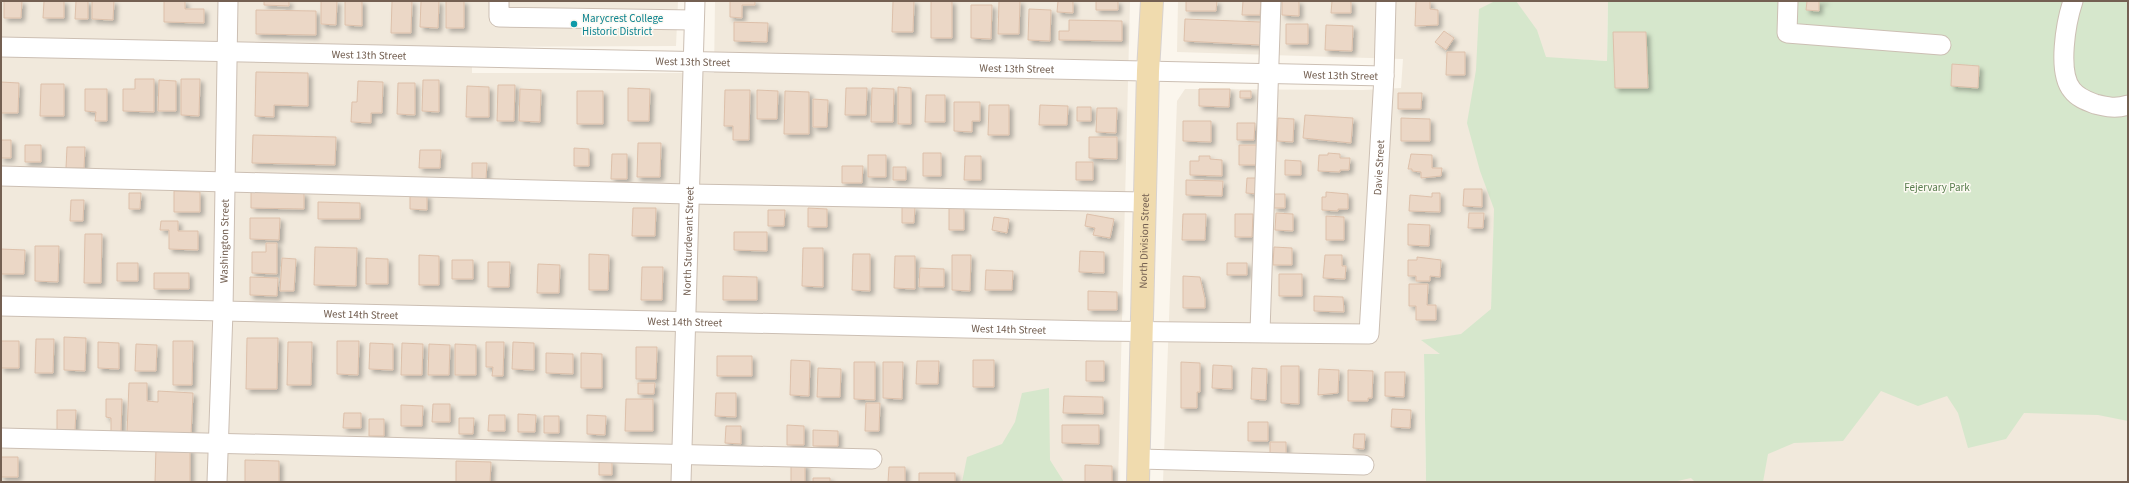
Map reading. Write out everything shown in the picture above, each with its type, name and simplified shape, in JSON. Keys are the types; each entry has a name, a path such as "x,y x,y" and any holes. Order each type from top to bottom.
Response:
{"main road":[{"name":"North Division Street","path":"1138,482 1148,71 1152,1"}],"street":[{"name":"Washington Street","path":"217,482 226,182 228,1"},
{"path":"499,1 499,17 694,20"},
{"name":"North Sturdevant Street","path":"681,482 695,1"},
{"path":"1260,332 1271,1"},
{"name":"Davie Street","path":"1369,334 1384,76 1386,1"},
{"path":"1788,1 1787,33 1941,45"},
{"path":"2073,1 2067,19 2064,52 2065,78 2068,84 2083,100 2106,107 2120,108 2128,105"},
{"name":"West 13th Street","path":"1,47 693,63 1384,76"},
{"path":"1,176 689,194 1145,202"},
{"name":"West 14th Street","path":"1,306 1089,331 1369,334"},
{"path":"1,438 872,459"},
{"path":"1139,459 1364,465"}],"shaded area":[{"path":"1,1 678,1 676,46 472,47 472,73 714,73 715,1 1130,1 1118,482 1,482"},
{"path":"1178,1 1608,1 1607,61 1499,55 1490,354 1424,354 1426,481 1163,482 1177,101 1185,89 1363,90 1401,88 1403,59 1177,52"},
{"path":"1621,372 2128,374 2128,482 1619,482"}],"green space":[{"name":"Fejervary Park","path":"1495,1 1516,1 1537,30 1546,57 1607,61 1608,1 2128,1 2128,421 2098,415 2024,413 2006,439 1968,448 1958,413 1947,396 1918,406 1881,391 1843,441 1794,443 1768,454 1763,482 1695,482 1691,478 1673,482 1397,482 1426,481 1424,354 1440,354 1421,340 1461,334 1491,309 1494,209 1480,171 1467,123 1476,70 1479,9"},
{"path":"1049,388 1050,460 1064,482 962,482 967,457 1002,444 1015,422 1022,393"}],"building":[{"path":"4,1 22,1 21,18 4,18"},
{"path":"44,1 64,1 64,18 43,18"},
{"path":"76,1 88,1 88,19 75,19"},
{"path":"92,1 114,1 113,20 92,19"},
{"path":"164,1 185,1 185,9 204,9 204,23 164,22"},
{"path":"264,1 289,1 289,6 264,5"},
{"path":"321,1 337,1 336,25 321,24"},
{"path":"345,1 362,1 362,26 345,25"},
{"path":"392,1 412,1 411,33 391,33"},
{"path":"421,1 439,1 438,28 420,27"},
{"path":"446,1 464,1 464,28 446,28"},
{"path":"730,1 755,1 755,5 742,5 742,18 730,17"},
{"path":"893,1 914,1 913,32 892,32"},
{"path":"931,1 952,1 952,38 931,38"},
{"path":"999,1 1020,1 1019,34 998,34"},
{"path":"1058,1 1073,1 1073,13 1057,12"},
{"path":"1096,1 1118,1 1118,10 1096,10"},
{"path":"1186,1 1217,1 1216,11 1186,11"},
{"path":"1243,1 1261,1 1260,15 1242,15"},
{"path":"1282,1 1299,1 1299,16 1282,15"},
{"path":"1332,1 1351,1 1351,13 1331,13"},
{"path":"1416,1 1430,1 1430,9 1438,10 1438,25 1415,26"},
{"path":"1807,1 1819,1 1819,11 1806,10"},
{"path":"971,5 992,5 991,39 971,38"},
{"path":"1029,9 1051,10 1050,41 1028,40"},
{"path":"256,10 316,11 316,35 256,34"},
{"path":"1185,19 1261,22 1260,45 1184,41"},
{"path":"1069,20 1122,21 1122,41 1059,40 1059,31 1069,31"},
{"path":"734,22 768,23 767,42 734,41"},
{"path":"1286,24 1308,24 1308,44 1286,44"},
{"path":"1326,25 1353,26 1352,51 1325,50"},
{"path":"1444,31 1454,38 1446,50 1435,42"},
{"path":"1613,32 1646,32 1648,88 1615,88"},
{"path":"1447,52 1465,52 1465,75 1446,75"},
{"path":"1952,64 1979,66 1978,88 1951,86"},
{"path":"256,72 308,73 308,106 274,105 274,117 255,116"},
{"path":"135,79 154,79 154,112 123,111 123,89 135,89"},
{"path":"181,79 200,79 199,116 181,115"},
{"path":"159,80 176,81 176,111 158,111"},
{"path":"423,80 439,80 439,112 422,111"},
{"path":"358,81 383,82 382,113 371,113 371,123 351,122 352,102 357,102"},
{"path":"1,82 19,83 18,113 1,113"},
{"path":"398,83 415,83 415,115 397,114"},
{"path":"41,84 64,84 64,116 40,116"},
{"path":"498,85 515,85 514,121 497,121"},
{"path":"467,86 489,87 489,117 466,117"},
{"path":"898,87 911,88 911,124 898,124"},
{"path":"628,88 650,89 649,121 628,121"},
{"path":"846,88 867,88 866,115 845,115"},
{"path":"872,88 894,89 893,122 871,122"},
{"path":"85,89 107,89 107,121 95,121 96,112 85,111"},
{"path":"520,89 541,90 540,122 519,121"},
{"path":"1199,89 1230,89 1229,107 1199,106"},
{"path":"725,90 750,90 749,140 733,140 733,126 724,126"},
{"path":"757,90 778,91 777,119 757,119"},
{"path":"577,91 603,91 603,124 577,124"},
{"path":"785,91 809,92 809,134 784,134"},
{"path":"1240,91 1251,91 1251,98 1240,98"},
{"path":"1398,93 1422,93 1421,109 1398,109"},
{"path":"926,95 945,95 945,122 925,122"},
{"path":"813,99 828,100 827,127 813,127"},
{"path":"954,102 980,102 980,121 972,121 972,132 954,131"},
{"path":"989,105 1009,105 1009,135 988,135"},
{"path":"1040,105 1068,106 1067,125 1039,125"},
{"path":"1077,107 1091,107 1091,121 1077,121"},
{"path":"1097,108 1117,108 1116,133 1096,132"},
{"path":"1305,115 1353,118 1351,143 1303,138"},
{"path":"1278,118 1294,119 1293,142 1277,141"},
{"path":"1401,118 1430,119 1430,141 1401,141"},
{"path":"1183,121 1211,121 1211,142 1183,141"},
{"path":"1237,123 1255,123 1254,140 1237,140"},
{"path":"253,135 336,137 335,165 252,163"},
{"path":"1089,137 1117,137 1117,159 1089,158"},
{"path":"1,140 11,140 11,158 1,158"},
{"path":"638,143 661,143 660,177 637,177"},
{"path":"25,145 41,145 41,162 25,162"},
{"path":"1239,145 1257,145 1257,165 1239,165"},
{"path":"67,147 85,147 84,168 66,168"},
{"path":"574,148 589,149 589,166 574,166"},
{"path":"420,150 441,150 440,168 419,168"},
{"path":"923,153 941,153 941,176 923,176"},
{"path":"1328,153 1340,154 1340,158 1350,158 1349,170 1340,170 1340,172 1318,171 1319,155 1328,155"},
{"path":"612,154 627,154 627,179 611,179"},
{"path":"1411,154 1432,155 1432,168 1442,168 1441,176 1421,178 1421,172 1408,169"},
{"path":"868,155 886,155 886,177 868,177"},
{"path":"965,156 981,156 981,180 964,180"},
{"path":"1199,156 1210,156 1210,159 1222,160 1222,176 1190,175 1190,161 1199,161"},
{"path":"1285,160 1301,161 1301,175 1285,175"},
{"path":"1076,162 1093,162 1093,180 1076,180"},
{"path":"472,163 487,163 486,179 472,179"},
{"path":"842,166 863,166 862,183 842,183"},
{"path":"893,167 906,167 906,180 893,180"},
{"path":"1247,178 1259,178 1258,194 1246,193"},
{"path":"1186,180 1223,181 1222,196 1186,195"},
{"path":"1464,189 1482,189 1482,207 1463,206"},
{"path":"174,191 200,192 200,212 174,212"},
{"path":"251,192 304,193 304,209 251,208"},
{"path":"1326,192 1348,194 1348,209 1338,209 1338,211 1322,210 1322,197 1326,197"},
{"path":"129,193 141,193 140,209 129,209"},
{"path":"1432,193 1440,193 1440,212 1409,211 1410,195 1432,197"},
{"path":"1274,194 1285,194 1285,208 1274,208"},
{"path":"410,195 427,195 427,210 410,209"},
{"path":"71,200 84,200 83,221 70,221"},
{"path":"318,202 360,203 360,219 318,219"},
{"path":"902,207 915,207 914,223 902,223"},
{"path":"633,208 656,208 655,236 632,236"},
{"path":"808,208 827,209 827,227 808,227"},
{"path":"949,208 964,208 964,230 949,230"},
{"path":"768,210 785,210 784,226 768,226"},
{"path":"1276,213 1293,214 1293,231 1275,230"},
{"path":"1469,213 1484,213 1483,228 1468,228"},
{"path":"1087,214 1114,219 1110,238 1093,235 1095,228 1085,226"},
{"path":"1183,214 1206,214 1205,240 1182,240"},
{"path":"1235,214 1253,214 1252,237 1235,237"},
{"path":"1326,216 1344,217 1344,240 1326,240"},
{"path":"994,217 1009,219 1007,233 992,230"},
{"path":"250,218 280,218 279,240 250,239"},
{"path":"161,221 178,221 178,231 198,231 198,250 169,249 169,230 160,230"},
{"path":"1408,224 1430,225 1429,246 1408,245"},
{"path":"734,232 767,232 767,251 734,250"},
{"path":"85,234 102,234 101,283 84,283"},
{"path":"266,243 277,243 277,274 252,273 252,252 266,252"},
{"path":"35,246 59,246 58,282 35,281"},
{"path":"315,247 357,248 356,286 314,285"},
{"path":"1274,247 1292,248 1292,265 1273,265"},
{"path":"803,248 823,248 823,287 802,286"},
{"path":"1,249 25,250 24,274 1,274"},
{"path":"1080,251 1104,252 1104,273 1079,272"},
{"path":"589,254 609,255 608,290 589,290"},
{"path":"853,254 870,254 870,291 852,290"},
{"path":"419,255 439,256 439,285 419,285"},
{"path":"952,255 971,255 970,291 952,290"},
{"path":"1325,255 1342,255 1342,266 1346,266 1345,279 1323,278"},
{"path":"895,256 915,256 915,289 894,288"},
{"path":"1417,257 1441,260 1440,277 1430,276 1430,281 1416,281 1416,276 1408,276 1408,260 1417,260"},
{"path":"282,258 296,259 294,291 280,291"},
{"path":"366,258 388,259 388,284 366,284"},
{"path":"452,260 473,260 473,279 452,279"},
{"path":"488,262 510,262 509,287 488,287"},
{"path":"117,263 138,263 138,281 117,281"},
{"path":"1227,263 1247,263 1247,275 1227,275"},
{"path":"538,264 560,265 559,293 537,293"},
{"path":"642,267 663,267 662,300 641,300"},
{"path":"920,268 944,269 944,287 919,287"},
{"path":"986,270 1013,271 1012,290 985,290"},
{"path":"154,273 189,273 189,289 154,289"},
{"path":"1279,274 1302,274 1302,296 1279,296"},
{"path":"723,276 757,277 757,300 723,300"},
{"path":"1183,276 1200,277 1205,299 1205,308 1183,308"},
{"path":"250,277 278,278 277,296 250,295"},
{"path":"1409,284 1428,284 1427,305 1436,305 1436,320 1416,320 1416,306 1409,306"},
{"path":"1088,291 1117,292 1117,310 1088,310"},
{"path":"1314,296 1343,297 1344,312 1314,311"},
{"path":"64,337 86,338 85,371 64,370"},
{"path":"247,338 278,338 277,389 246,389"},
{"path":"36,339 54,339 53,373 35,373"},
{"path":"1,341 19,341 19,368 1,368"},
{"path":"173,341 193,341 192,385 173,385"},
{"path":"337,341 359,341 358,375 337,374"},
{"path":"98,342 119,343 119,369 98,368"},
{"path":"288,342 312,342 311,385 287,385"},
{"path":"486,342 504,342 503,376 492,376 493,367 486,367"},
{"path":"513,342 534,343 534,370 512,369"},
{"path":"370,343 393,344 393,370 369,369"},
{"path":"402,343 423,344 422,375 401,375"},
{"path":"136,344 157,345 156,371 135,371"},
{"path":"429,344 450,345 449,375 428,375"},
{"path":"455,344 476,345 476,375 455,375"},
{"path":"636,347 657,347 656,379 636,379"},
{"path":"546,353 573,354 573,374 546,373"},
{"path":"581,353 602,354 602,388 581,388"},
{"path":"717,356 752,356 752,376 717,376"},
{"path":"791,360 810,361 809,396 790,395"},
{"path":"973,360 994,360 994,387 973,387"},
{"path":"917,361 939,361 938,384 916,384"},
{"path":"1086,361 1104,361 1104,381 1086,381"},
{"path":"854,362 875,362 875,400 854,399"},
{"path":"883,362 903,362 902,399 883,398"},
{"path":"1181,362 1200,363 1200,392 1197,392 1197,408 1181,408"},
{"path":"1213,365 1232,366 1232,389 1212,388"},
{"path":"1281,366 1299,366 1299,404 1281,403"},
{"path":"818,368 841,369 840,397 817,397"},
{"path":"1252,368 1267,369 1266,400 1251,399"},
{"path":"1319,369 1339,370 1338,393 1318,395"},
{"path":"1348,370 1373,371 1372,398 1368,398 1368,401 1348,401"},
{"path":"1385,372 1405,372 1404,397 1385,396"},
{"path":"129,383 147,383 147,401 158,402 158,391 193,393 191,435 127,433"},
{"path":"638,383 655,383 654,394 638,394"},
{"path":"716,393 736,393 736,417 715,416"},
{"path":"1064,396 1103,397 1103,414 1063,413"},
{"path":"106,399 122,399 121,433 111,433 111,418 106,417"},
{"path":"626,399 653,399 653,431 625,431"},
{"path":"866,403 880,403 879,431 865,431"},
{"path":"433,404 450,404 450,422 432,422"},
{"path":"401,405 423,406 422,426 401,426"},
{"path":"1392,409 1411,410 1410,428 1391,427"},
{"path":"57,410 76,410 75,430 57,430"},
{"path":"344,413 361,413 361,428 343,428"},
{"path":"518,414 536,415 535,432 518,432"},
{"path":"489,415 505,415 505,431 488,431"},
{"path":"587,415 606,416 605,435 587,434"},
{"path":"544,416 559,416 559,433 544,433"},
{"path":"459,418 474,418 473,434 459,434"},
{"path":"369,419 384,419 384,436 369,436"},
{"path":"1248,422 1268,422 1268,441 1248,441"},
{"path":"787,425 804,426 804,445 787,445"},
{"path":"1062,425 1099,425 1099,444 1062,443"},
{"path":"726,426 741,426 741,444 725,443"},
{"path":"813,430 838,431 838,446 813,446"},
{"path":"1354,434 1365,434 1364,449 1353,448"},
{"path":"1270,442 1286,442 1286,454 1270,454"},
{"path":"156,448 190,448 190,482 155,482"},
{"path":"1,457 18,457 18,477 1,477"},
{"path":"245,460 279,461 279,482 245,482"},
{"path":"456,461 491,462 490,482 456,482"},
{"path":"599,461 612,461 612,475 599,475"},
{"path":"791,464 805,464 805,482 791,482"},
{"path":"1085,465 1112,466 1112,482 1085,482"},
{"path":"889,467 905,467 905,482 888,482"},
{"path":"919,473 955,473 955,482 919,482"},
{"path":"813,478 830,478 830,482 813,482"}],"place":[{"name":"Marycrest College Historic District","path":"574,24"}]}
